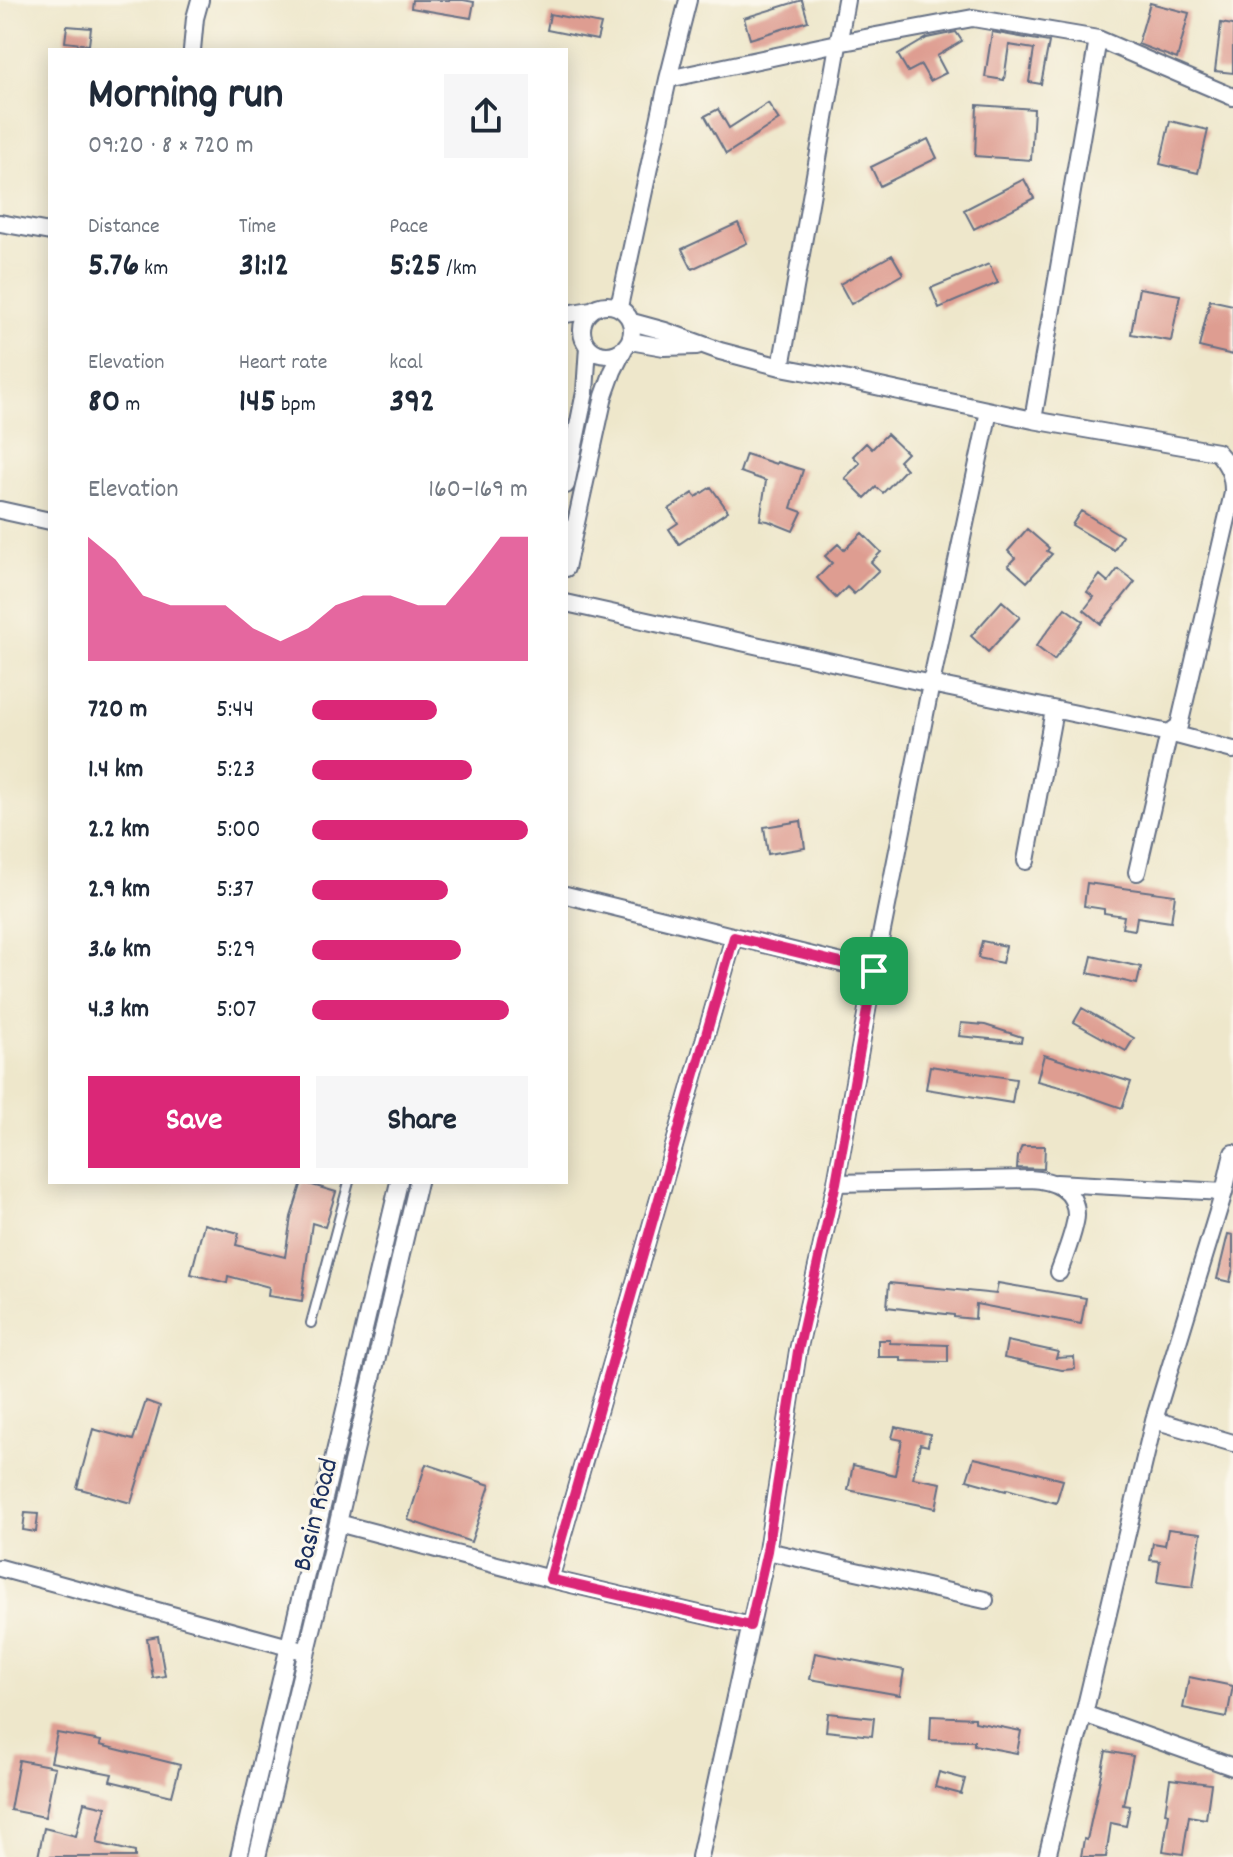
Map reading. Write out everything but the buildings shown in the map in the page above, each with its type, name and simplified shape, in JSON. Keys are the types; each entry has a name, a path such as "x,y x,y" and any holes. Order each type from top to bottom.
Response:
{"street":[{"path":"192,48 200,0"},
{"path":"619,307 688,0"},
{"path":"781,367 846,0"},
{"path":"668,79 973,18 1098,39 1233,97"},
{"path":"1033,420 1098,39"},
{"path":"0,223 48,232"},
{"path":"568,314 610,304 627,313 633,332 604,396 568,559"},
{"path":"568,475 585,392 586,342 582,327 591,310"},
{"path":"632,322 781,367 1033,420 1217,452 1225,461 1233,480 1233,492 1179,726 1169,733 1137,872"},
{"path":"568,331 605,355 615,354 627,345 706,346"},
{"path":"700,1857 767,1551 798,1351 836,1183 874,971 989,411"},
{"path":"0,510 48,521"},
{"path":"568,603 1169,733 1233,750"},
{"path":"1026,861 1054,710"},
{"path":"568,896 874,971"},
{"path":"550,1579 734,937"},
{"path":"1047,1857 1154,1420 1231,1173 1233,1153"},
{"path":"836,1183 1043,1179 1056,1183 1224,1192"},
{"path":"1056,1183 1067,1191 1074,1203 1076,1216 1059,1272"},
{"name":"Basin Road","path":"257,1857 275,1787 298,1649 399,1184"},
{"name":"Basin Road","path":"239,1857 298,1649 338,1523 418,1184"},
{"path":"1154,1420 1233,1443"},
{"path":"338,1523 550,1579 750,1626"},
{"path":"767,1551 985,1600"},
{"path":"0,1568 298,1649"},
{"path":"1084,1714 1233,1767"}],"lane":[{"path":"311,1323 348,1184"}],"route":[{"path":"734,937 874,971 836,1183 798,1351 767,1551 750,1626 550,1579 734,937"}]}
